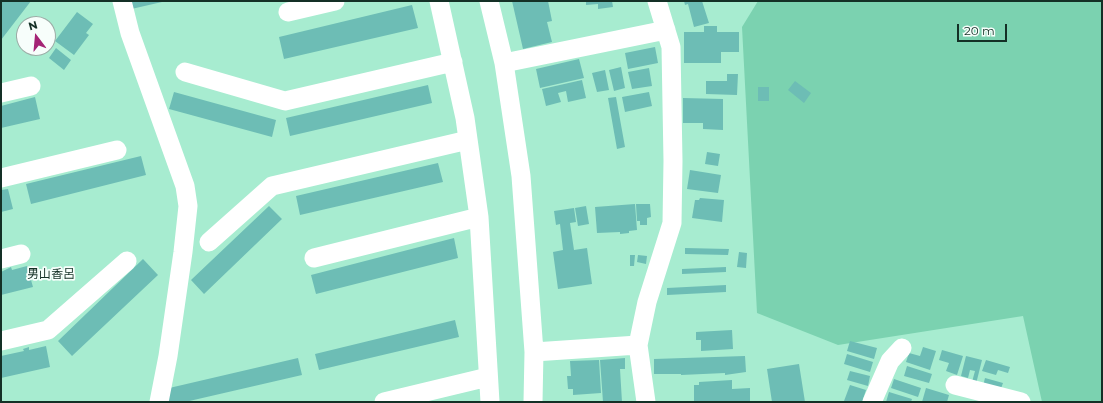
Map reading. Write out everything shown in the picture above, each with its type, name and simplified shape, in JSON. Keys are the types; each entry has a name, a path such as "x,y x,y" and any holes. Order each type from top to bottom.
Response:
{"street":[{"path":"122,1 130,33 185,186 188,206 184,252 168,356 159,402"},
{"path":"288,12 335,1"},
{"path":"439,1 453,62 468,140 479,217 490,402"},
{"path":"489,1 504,63 521,176 534,352 533,402"},
{"path":"646,402 638,345 647,302 672,223 673,161 671,47 657,1"},
{"path":"504,63 666,30"},
{"path":"185,72 285,101 453,62"},
{"path":"1,93 31,86"},
{"path":"210,242 272,186 468,140"},
{"path":"1,178 117,150"},
{"path":"314,258 479,217"},
{"path":"1,259 21,254"},
{"path":"1,341 48,330 127,261"},
{"path":"534,352 638,345"},
{"path":"872,402 890,361 902,348"},
{"path":"384,402 488,377"},
{"path":"955,385 1021,402"}],"green space":[{"path":"758,1 1102,1 1102,402 1042,402 1023,316 838,345 757,313 742,27"}],"building":[{"path":"3,1 31,1 19,16 16,16 16,20 1,40 1,3"},
{"path":"125,1 162,1 162,2 127,10"},
{"path":"512,1 548,1 552,21 547,22 552,42 523,49"},
{"path":"586,1 612,1 613,7 598,9 598,4 586,5"},
{"path":"684,1 702,1 709,23 694,27 688,4 685,5"},
{"path":"412,5 418,28 284,59 279,37"},
{"path":"77,12 93,24 86,33 89,35 74,55 56,42"},
{"path":"704,26 717,26 717,32 739,32 739,52 721,52 721,63 684,63 684,32 704,32"},
{"path":"655,47 658,63 628,69 625,53"},
{"path":"56,48 71,60 64,70 49,58 50,56 56,56"},
{"path":"579,59 584,78 540,88 536,69"},
{"path":"621,67 625,88 614,91 609,70"},
{"path":"649,68 652,86 632,89 628,72"},
{"path":"605,70 609,90 597,92 592,73"},
{"path":"727,74 738,74 737,95 706,94 706,81 727,81"},
{"path":"582,80 586,98 568,102 566,91 558,93 561,102 546,106 542,89"},
{"path":"795,81 811,93 804,103 788,90"},
{"path":"428,85 432,103 290,136 286,118"},
{"path":"758,87 769,87 769,101 758,101"},
{"path":"174,92 276,120 272,137 169,109"},
{"path":"649,92 652,106 625,112 622,97"},
{"path":"35,97 40,119 1,128 1,106"},
{"path":"616,97 625,147 617,149 608,98"},
{"path":"683,98 723,99 723,130 703,129 703,123 683,123"},
{"path":"707,152 720,154 718,166 705,164"},
{"path":"141,156 146,175 31,204 26,184"},
{"path":"438,163 443,182 300,215 296,196"},
{"path":"690,170 721,175 718,193 687,189"},
{"path":"8,189 13,209 1,212 1,190"},
{"path":"700,198 724,200 722,222 692,218 695,200 699,200"},
{"path":"635,204 637,230 620,234 620,232 597,233 595,207"},
{"path":"636,204 650,204 651,217 647,218 647,225 640,225 640,221 637,221"},
{"path":"269,206 282,219 204,294 191,280"},
{"path":"586,206 589,224 578,226 575,208"},
{"path":"574,208 576,222 570,223 574,250 587,248 592,284 558,289 553,252 563,250 560,224 556,225 554,211"},
{"path":"454,238 458,258 316,294 311,275"},
{"path":"685,248 729,249 728,255 685,254"},
{"path":"739,252 747,253 746,268 737,267"},
{"path":"630,255 635,255 634,266 630,266"},
{"path":"638,255 647,256 646,264 637,262"},
{"path":"143,259 158,275 72,356 58,341"},
{"path":"27,266 33,287 1,295 1,272 11,267 12,270"},
{"path":"726,267 726,272 682,274 682,269"},
{"path":"726,285 726,292 667,295 667,288"},
{"path":"455,320 459,337 319,370 315,354"},
{"path":"732,330 733,349 701,351 701,340 696,340 696,332"},
{"path":"850,341 877,348 874,359 847,351"},
{"path":"46,346 50,367 1,378 1,356 24,351 23,349 29,347 29,350"},
{"path":"923,347 936,351 930,370 906,362 909,353 920,356"},
{"path":"942,350 963,356 957,375 946,371 949,363 939,360"},
{"path":"847,354 873,362 870,372 844,364"},
{"path":"745,356 746,372 725,375 725,373 681,375 654,374 654,359"},
{"path":"966,356 982,360 976,384 972,382 975,371 970,370 968,378 961,376"},
{"path":"298,358 302,375 185,402 168,402 165,389"},
{"path":"625,358 625,369 620,369 622,402 603,402 600,360"},
{"path":"599,360 601,393 573,395 573,389 568,389 567,376 571,376 570,361"},
{"path":"986,360 1010,367 1008,373 998,370 996,375 982,371"},
{"path":"799,364 805,402 772,402 767,369"},
{"path":"907,366 932,374 929,383 904,376"},
{"path":"850,371 870,376 868,386 847,380"},
{"path":"985,378 1003,383 1000,391 983,386"},
{"path":"894,379 921,388 918,397 891,388"},
{"path":"732,380 732,389 750,388 750,402 694,402 694,385 699,385 699,382"},
{"path":"850,385 866,390 862,402 844,401"},
{"path":"926,388 949,395 947,402 922,402"},
{"path":"889,392 912,399 911,402 886,402"}],"district":[{"name":"男山香呂","path":"51,274"}]}
